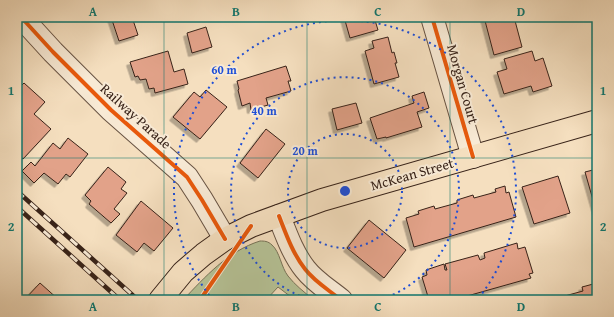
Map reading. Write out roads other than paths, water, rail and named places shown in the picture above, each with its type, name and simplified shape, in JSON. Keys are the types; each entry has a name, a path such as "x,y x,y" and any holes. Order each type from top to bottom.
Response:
{"main road":[{"name":"McKean Street","path":"160,300 184,272 204,254 224,239 251,226 322,200 597,121"}],"street":[{"name":"Railway Parade","path":"21,17 53,52 111,110 186,177 202,200 224,239"},
{"name":"Morgan Court","path":"432,17 473,157"},
{"path":"279,216 286,234 305,269 318,282 341,300"}],"railway":[{"path":"17,191 138,300"},
{"path":"17,207 120,300"}]}
